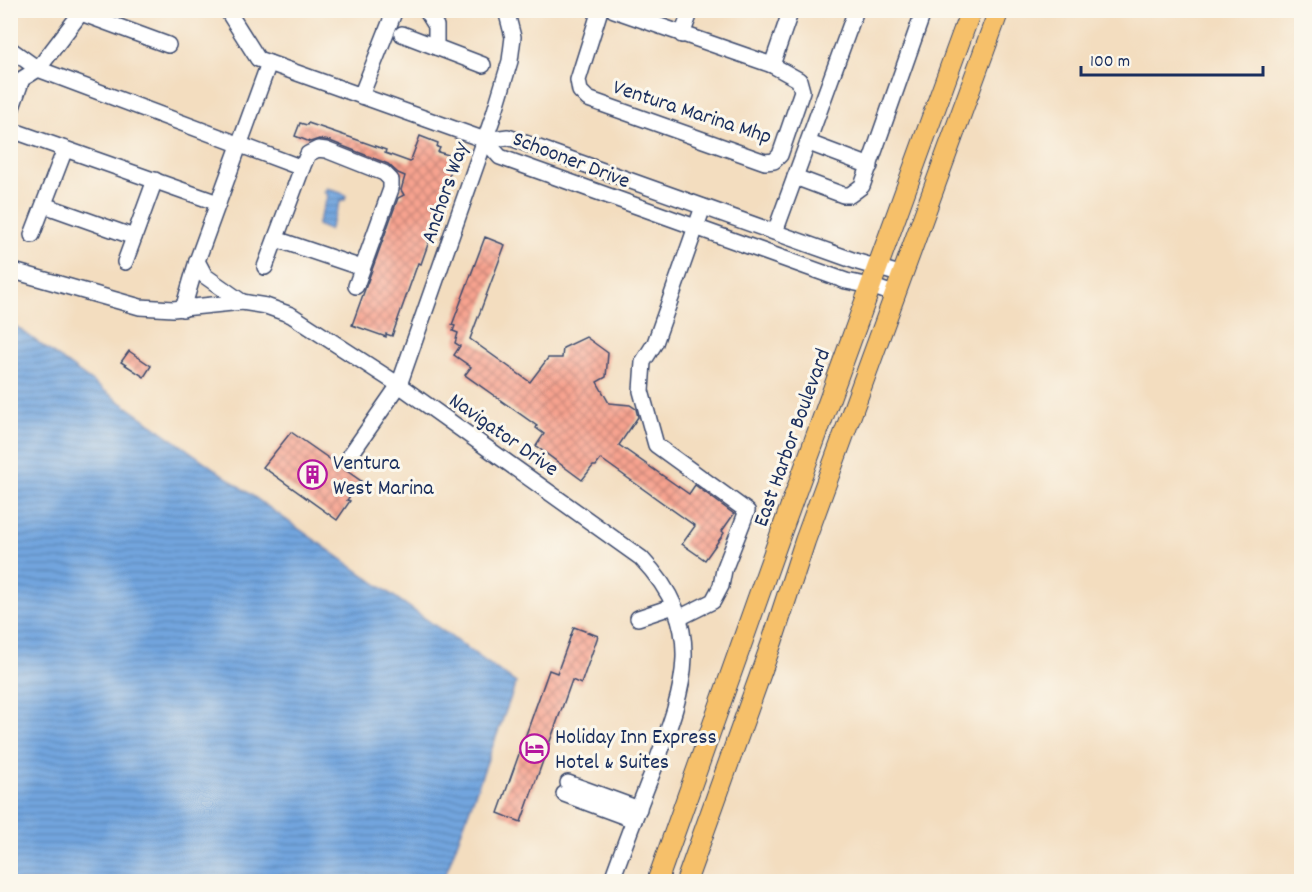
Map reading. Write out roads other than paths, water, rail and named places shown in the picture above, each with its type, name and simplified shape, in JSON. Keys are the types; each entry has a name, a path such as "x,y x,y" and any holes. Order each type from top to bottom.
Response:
{"main road":[{"name":"East Harbor Boulevard","path":"657,882 971,10"},
{"path":"686,882 772,642 805,541 999,10"}],"street":[{"path":"227,10 258,59 484,140"},
{"path":"361,96 395,10"},
{"path":"426,10 436,26 436,47"},
{"name":"Anchors Way","path":"351,454 399,385 507,71 513,48 512,27 506,10"},
{"name":"Ventura Marina Mhp","path":"600,10 578,80 580,91 588,99 765,162 774,161 780,155 802,91 799,80 772,65 614,10"},
{"path":"682,35 691,10"},
{"path":"772,65 791,10"},
{"path":"775,232 856,10"},
{"path":"795,177 834,192 850,195 862,186 924,10"},
{"path":"10,113 22,79 38,69 82,12 168,45"},
{"path":"402,34 483,64"},
{"path":"10,49 38,69 302,168"},
{"path":"183,309 197,261 269,63"},
{"path":"21,133 218,203"},
{"name":"Schooner Drive","path":"484,140 508,136 703,207 903,275"},
{"name":"Schooner Drive","path":"484,140 500,157 850,283 871,286 896,295"},
{"path":"809,143 870,166"},
{"path":"32,235 65,149"},
{"path":"265,267 308,154 318,149 326,150 381,171 391,180 391,189 356,286"},
{"path":"125,262 155,180"},
{"path":"44,205 134,237"},
{"path":"638,618 676,612 713,601 721,586 724,570 747,511 656,445 641,391 643,362 655,343 703,207"},
{"path":"276,239 362,268"},
{"path":"197,261 206,276 242,302"},
{"name":"Navigator Drive","path":"10,270 140,307 183,309 242,302 266,306 291,315 399,385 629,548 652,569 662,582 676,612 684,642 685,666 682,689 611,882"},
{"path":"566,788 636,814"}],"water":[{"path":"327,188 346,195 345,200 341,200 329,230 317,225 328,195 324,192"},
{"path":"10,322 516,683 443,881 11,881"}],"place":[{"name":"Ventura West Marina","path":"312,474"},
{"name":"Holiday Inn Express Hotel & Suites","path":"534,748"}]}
